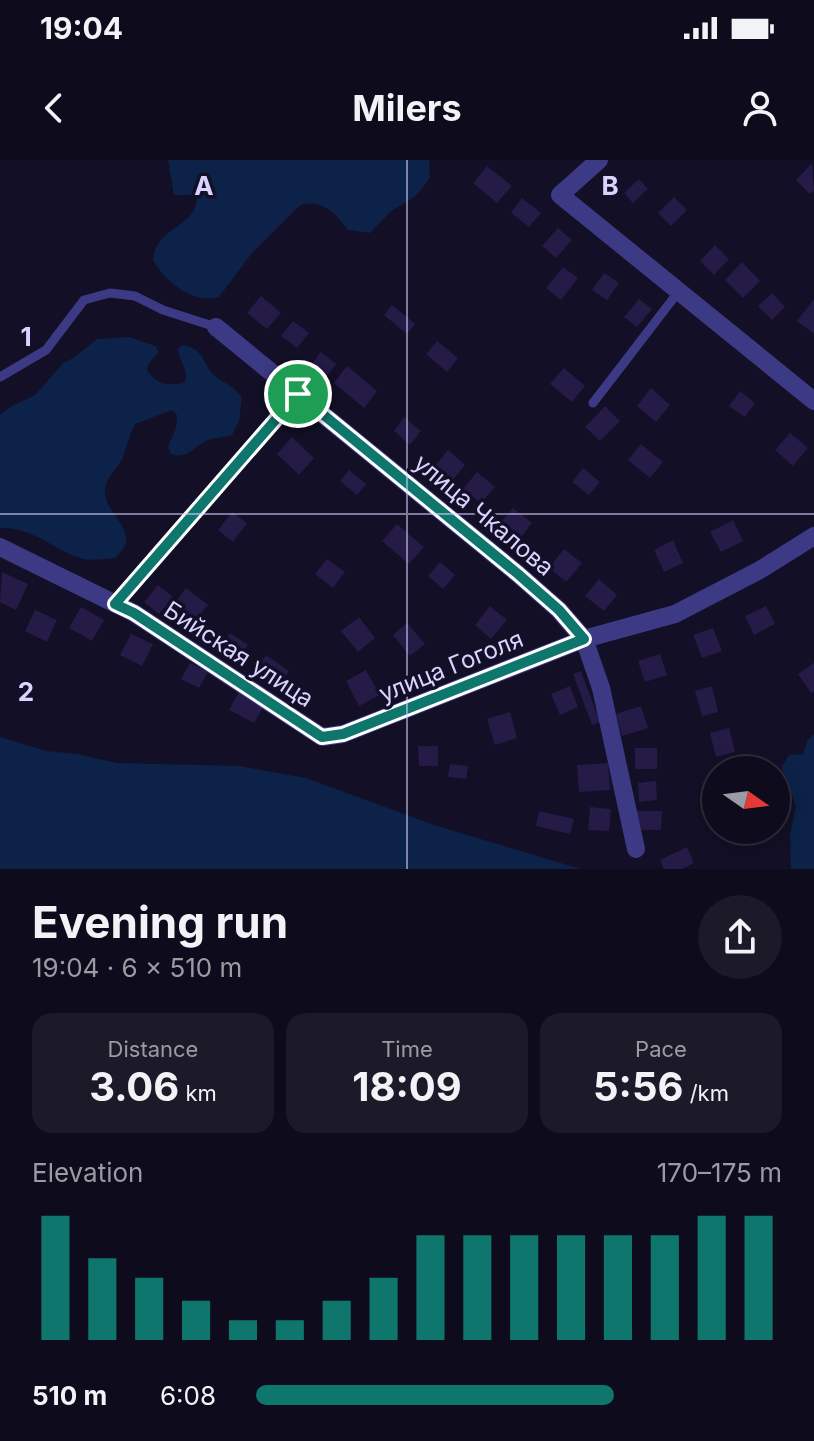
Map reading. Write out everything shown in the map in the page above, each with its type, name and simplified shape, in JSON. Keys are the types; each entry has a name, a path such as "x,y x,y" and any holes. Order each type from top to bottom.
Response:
{"street":[{"path":"599,160 560,195 814,401"},
{"name":"улица Чкалова","path":"216,327 518,574 559,610 584,639 601,688 636,849"},
{"name":"улица Гоголя","path":"322,737 343,734 584,639 675,614 760,570 814,536"},
{"name":"Бийская улица","path":"0,547 134,613 322,737"}],"lane":[{"path":"593,403 679,291"},
{"path":"0,377 46,350 84,300 110,293 135,296 163,310 216,327"},
{"path":"115,604 298,394"}],"water":[{"path":"168,160 429,160 430,178 416,196 390,212 370,233 348,230 321,205 299,206 252,253 219,297 209,299 190,294 172,283 153,260 161,240 192,213 196,205 196,195 174,195"},
{"path":"129,337 155,346 159,352 147,370 163,383 185,382 186,373 178,348 184,345 197,351 216,377 242,398 239,421 232,435 209,440 186,454 177,455 171,454 168,447 176,428 177,415 172,410 135,424 122,459 105,487 107,500 125,533 123,549 115,558 82,559 30,534 0,528 0,415 35,395 63,363 97,339"},
{"path":"814,734 814,869 791,869 790,834 796,806 790,790 788,756 803,754 807,741"},
{"path":"0,737 46,751 117,763 239,766 306,778 437,826 581,869 0,869"}],"building":[{"path":"812,163 814,191 810,194 796,180"},
{"path":"487,166 512,186 497,203 473,183"},
{"path":"639,179 648,189 633,203 624,193"},
{"path":"674,197 687,210 671,226 658,213"},
{"path":"522,198 541,213 529,227 511,213"},
{"path":"558,228 572,240 556,258 542,246"},
{"path":"715,245 729,259 714,275 700,261"},
{"path":"742,262 760,281 743,298 725,280"},
{"path":"563,267 578,278 561,300 546,288"},
{"path":"604,273 619,283 607,300 592,290"},
{"path":"772,293 785,307 772,320 758,306"},
{"path":"261,296 281,313 267,329 247,313"},
{"path":"639,299 652,309 637,327 624,317"},
{"path":"814,299 814,334 797,321"},
{"path":"392,305 415,324 407,334 384,315"},
{"path":"293,321 309,333 297,348 281,336"},
{"path":"437,341 458,358 447,372 426,354"},
{"path":"321,352 336,364 327,376 312,364"},
{"path":"347,366 377,391 364,408 334,383"},
{"path":"564,368 585,386 572,402 550,384"},
{"path":"651,388 670,405 656,422 637,406"},
{"path":"740,391 755,403 745,417 729,406"},
{"path":"605,406 620,421 600,441 585,427"},
{"path":"404,417 421,431 410,445 394,431"},
{"path":"790,433 808,448 793,466 775,450"},
{"path":"292,437 314,458 299,475 277,454"},
{"path":"641,444 663,462 650,478 628,460"},
{"path":"448,450 465,465 452,481 434,467"},
{"path":"583,468 600,482 589,495 572,482"},
{"path":"349,470 366,484 357,495 340,481"},
{"path":"477,472 495,487 481,503 463,489"},
{"path":"513,508 532,523 521,537 502,521"},
{"path":"232,512 247,523 233,542 218,530"},
{"path":"733,520 743,541 721,552 710,532"},
{"path":"397,524 424,547 409,564 382,541"},
{"path":"673,540 683,563 664,572 654,550"},
{"path":"564,549 582,563 566,582 549,568"},
{"path":"327,559 345,572 333,588 315,574"},
{"path":"440,562 455,575 443,589 428,576"},
{"path":"2,572 28,584 16,610 0,602"},
{"path":"599,579 617,595 604,611 585,596"},
{"path":"158,585 173,597 159,614 144,602"},
{"path":"186,588 208,605 195,621 174,604"},
{"path":"490,606 507,620 491,639 475,625"},
{"path":"766,606 775,624 754,635 745,616"},
{"path":"81,607 104,620 92,641 69,628"},
{"path":"35,610 57,620 47,642 25,631"},
{"path":"359,617 375,638 358,652 341,631"},
{"path":"407,623 425,644 410,656 393,635"},
{"path":"713,628 722,651 702,658 693,635"},
{"path":"230,633 248,645 239,659 221,646"},
{"path":"131,634 153,644 142,666 120,655"},
{"path":"660,654 667,675 645,682 638,661"},
{"path":"266,655 289,671 278,688 255,672"},
{"path":"190,663 208,672 199,688 181,679"},
{"path":"814,663 814,691 811,693 798,674"},
{"path":"366,670 380,695 359,706 346,681"},
{"path":"581,671 600,722 592,725 573,674"},
{"path":"570,686 578,707 560,715 551,694"},
{"path":"712,686 718,712 702,716 695,691"},
{"path":"239,692 264,706 254,723 229,710"},
{"path":"641,706 648,728 622,736 616,714"},
{"path":"510,712 517,738 495,745 487,719"},
{"path":"729,728 735,752 716,756 710,733"},
{"path":"418,746 438,746 438,766 419,766"},
{"path":"635,748 657,748 657,769 635,769"},
{"path":"608,763 610,790 579,792 577,765"},
{"path":"450,764 468,766 466,779 448,777"},
{"path":"656,781 657,800 639,802 638,783"},
{"path":"590,807 611,809 609,831 588,830"},
{"path":"539,811 574,819 570,834 536,826"},
{"path":"637,811 662,811 661,830 637,830"},
{"path":"687,847 694,863 682,869 664,869 660,860"}],"route":[{"path":"298,394 518,574 559,610 584,639 343,734 322,737 134,613 115,604 298,394"}]}
